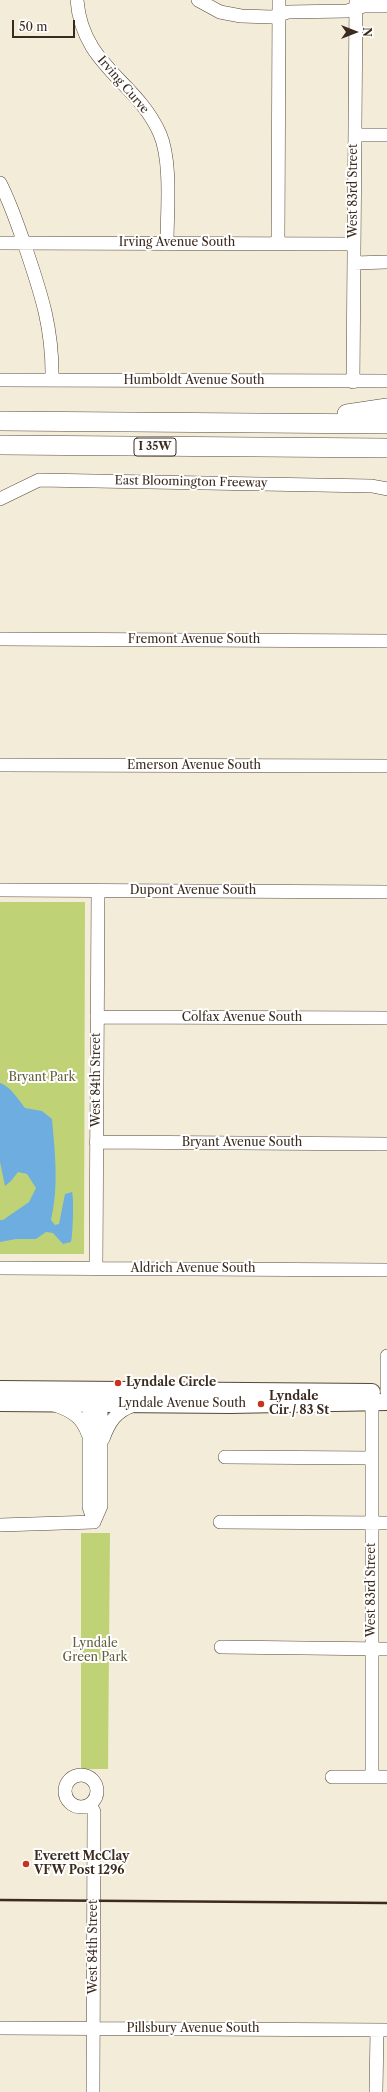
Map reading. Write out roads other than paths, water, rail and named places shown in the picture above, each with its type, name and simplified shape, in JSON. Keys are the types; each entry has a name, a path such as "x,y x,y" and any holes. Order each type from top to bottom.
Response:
{"highway":[{"path":"268,423 387,408"},
{"name":"I 35W","path":"0,421 387,424"},
{"name":"I 35W","path":"0,445 387,448"},
{"path":"311,448 347,456 387,460"}],"main road":[{"name":"Lyndale Avenue South","path":"0,1389 93,1397 135,1404 230,1405 380,1402"},
{"name":"Lyndale Avenue South","path":"0,1403 50,1403 93,1397 387,1392"}],"street":[{"name":"Irving Curve","path":"77,0 83,29 90,46 153,119 161,136 166,153 167,243"},
{"path":"198,0 220,12 227,14 272,17 288,12 347,10 356,4 387,6"},
{"path":"278,243 279,0"},
{"name":"West 83rd Street","path":"353,382 356,4"},
{"path":"355,135 387,135"},
{"path":"0,184 8,198 47,316 51,341 52,380"},
{"name":"Irving Avenue South","path":"0,243 354,244"},
{"path":"354,263 387,262"},
{"name":"Humboldt Avenue South","path":"0,380 387,381"},
{"name":"East Bloomington Freeway","path":"0,499 39,480 372,486 387,488"},
{"name":"Fremont Avenue South","path":"0,639 387,641"},
{"name":"Emerson Avenue South","path":"0,765 387,766"},
{"name":"Dupont Avenue South","path":"0,890 387,892"},
{"name":"West 84th Street","path":"96,1269 98,891"},
{"name":"Colfax Avenue South","path":"97,1017 387,1018"},
{"name":"Bryant Avenue South","path":"96,1142 387,1144"},
{"name":"Aldrich Avenue South","path":"0,1268 387,1270"},
{"path":"387,1356 387,1392"},
{"path":"93,1397 89,1411 88,1507 94,1522"},
{"path":"93,1397 101,1412 101,1506 94,1522"},
{"name":"West 83rd Street","path":"372,1777 372,1458 380,1402"},
{"path":"50,1403 66,1409 78,1416 85,1425 89,1437"},
{"path":"101,1444 113,1417 124,1408 135,1404"},
{"path":"225,1456 372,1458"},
{"path":"0,1525 94,1522"},
{"path":"220,1522 387,1523"},
{"path":"221,1647 387,1649"},
{"path":"332,1777 387,1777"},
{"name":"West 84th Street","path":"90,1804 94,1812 93,2092"},
{"name":"Pillsbury Avenue South","path":"0,2028 382,2030"},
{"path":"376,2092 382,2030"}],"water":[{"path":"0,1083 11,1090 25,1108 42,1111 52,1119 56,1182 51,1220 55,1225 59,1224 65,1194 72,1192 73,1216 71,1242 63,1244 53,1233 46,1232 36,1239 16,1239 0,1242 0,1220 3,1220 29,1202 36,1188 27,1174 18,1172 5,1186 0,1162"}],"railway":[{"path":"0,1900 387,1903"}],"place":[{"name":"Lyndale Circle","path":"118,1383"},
{"name":"Lyndale Cir / 83 St","path":"261,1404"},
{"name":"Everett McClay VFW Post 1296","path":"26,1864"}],"park label":[{"name":"Bryant Park","path":"42,1078"},
{"name":"Lyndale Green Park","path":"95,1651"}]}
